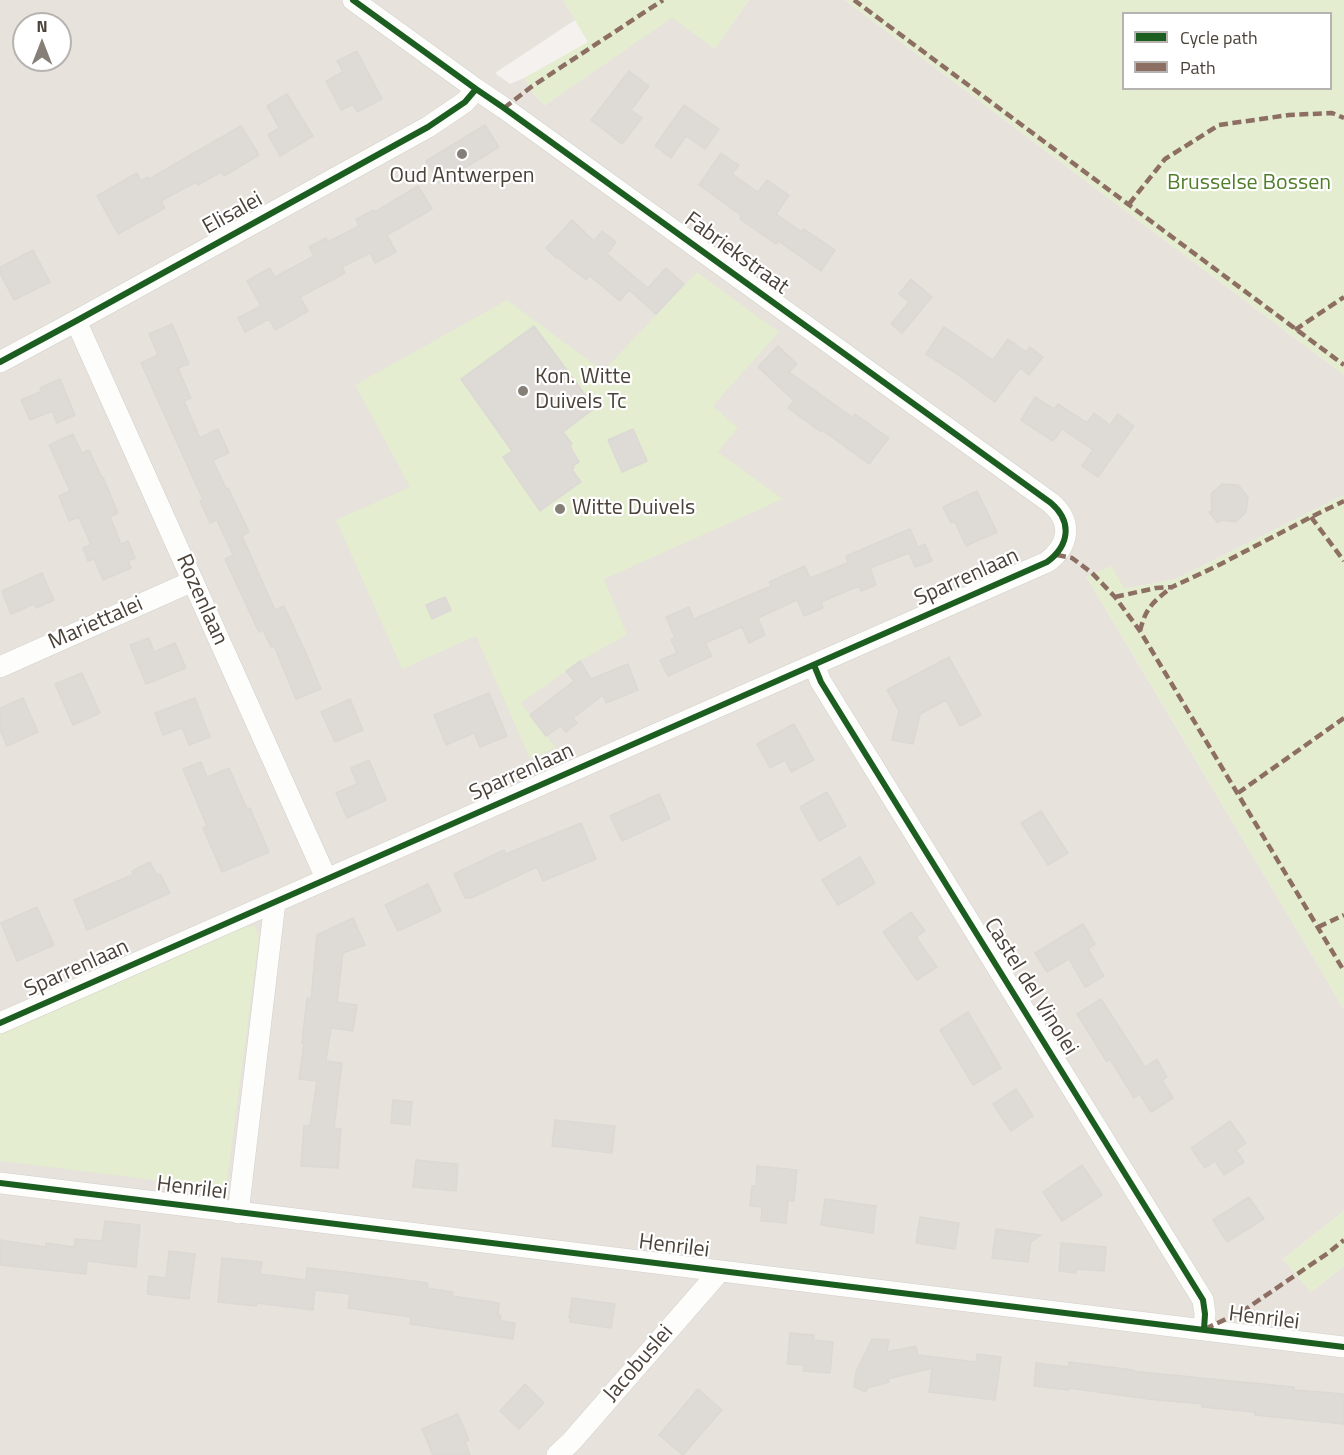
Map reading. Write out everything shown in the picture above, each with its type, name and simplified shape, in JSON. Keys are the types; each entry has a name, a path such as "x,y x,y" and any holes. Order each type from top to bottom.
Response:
{"street":[{"name":"Fabriekstraat","path":"352,0 1051,503 1063,517 1066,532 1064,543 1057,555"},
{"name":"Elisalei","path":"0,362 428,127 465,102 476,89"},
{"name":"Rozenlaan","path":"76,321 327,878"},
{"name":"Sparrenlaan","path":"0,1023 1037,567 1057,555"},
{"name":"Mariettalei","path":"0,667 193,581"},
{"name":"Castel del Vinolei","path":"814,665 821,682 1203,1300 1204,1330"},
{"path":"238,1213 275,902"},
{"name":"Henrilei","path":"0,1184 1344,1347"},
{"name":"Jacobuslei","path":"557,1455 720,1271"}],"shaded area":[{"path":"0,0 563,0 575,20 495,73 510,84 524,78 534,94 545,105 672,17 715,48 749,0 845,0 1344,375 1344,495 1176,579 1125,589 1086,576 1344,1009 1344,1211 1283,1259 1311,1292 1344,1266 1344,1455 0,1455"}],"green space":[{"path":"563,0 749,0 715,49 672,18 545,105 534,94 524,78 588,42"},
{"name":"Brusselse Bossen","path":"845,0 1344,0 1344,375"},
{"name":"Witte Duivels","path":"697,272 779,332 713,406 738,428 718,452 783,499 604,579 627,635 583,659 521,703 556,748 530,759 476,636 402,669 336,520 410,487 355,385 507,300 603,371"},
{"path":"1344,495 1344,1009 1086,576 1111,566 1125,589 1176,579"},
{"path":"255,926 259,937 226,1189 0,1161 0,1034 243,927"},
{"path":"1344,1211 1344,1266 1311,1292 1283,1259"}],"building":[{"path":"357,51 382,99 357,112 353,104 341,110 326,81 343,72 337,61"},
{"path":"629,71 649,86 631,110 642,118 622,144 591,120"},
{"path":"287,94 313,136 280,156 268,135 279,128 267,106"},
{"path":"684,105 719,129 705,149 686,136 671,158 655,146"},
{"name":"Oud Antwerpen","path":"485,125 499,147 440,183 426,161"},
{"path":"241,126 259,155 224,176 221,172 198,185 196,182 161,201 165,208 118,234 97,196 137,173 141,181 148,177 149,179"},
{"path":"721,153 739,165 732,174 758,192 767,180 789,195 776,214 802,232 804,229 835,250 821,271 778,241 776,244 740,219 742,216 699,185"},
{"path":"418,186 432,209 387,235 396,252 375,263 370,253 342,267 345,273 300,297 308,311 275,330 269,319 245,332 238,318 261,306 247,281 270,268 275,277 314,256 309,247 326,238 328,242 359,226 356,219 374,210 375,212"},
{"path":"572,220 594,241 602,231 616,242 607,254 648,288 666,268 684,284 656,314 629,290 620,301 590,276 586,280 546,248"},
{"path":"33,250 50,282 14,300 0,273 0,267"},
{"path":"911,279 932,297 902,333 891,324 909,302 899,294"},
{"path":"172,324 189,364 178,368 191,398 184,401 200,438 218,429 229,453 213,460 249,532 242,536 275,610 284,606 321,689 296,699 274,646 271,647 263,630 259,632 225,559 233,555 217,520 210,523 200,501 203,500 141,363 158,355 149,334"},
{"path":"534,326 595,408 563,432 572,444 570,446 579,462 573,466 572,470 581,482 540,511 503,457 512,451 461,379"},
{"path":"944,327 993,360 1008,339 1026,352 1030,347 1043,357 1029,375 1020,368 995,402 926,354"},
{"path":"778,346 797,364 789,372 852,417 855,414 889,438 869,464 788,408 794,401 758,367"},
{"path":"60,379 75,415 57,423 52,411 30,420 21,400 42,391 40,388"},
{"path":"1035,397 1054,409 1058,404 1087,423 1094,413 1110,425 1118,414 1134,426 1098,477 1082,466 1093,450 1062,429 1053,441 1021,420"},
{"path":"633,429 647,461 622,472 608,440"},
{"path":"73,434 82,453 89,450 103,477 118,513 110,517 121,544 128,541 135,558 128,561 131,568 103,580 94,559 88,561 83,548 91,545 79,517 69,521 59,496 70,491 49,445"},
{"path":"1222,484 1238,485 1248,497 1246,512 1236,522 1222,520 1218,523 1209,512 1212,510 1211,494"},
{"path":"977,491 997,532 966,546 955,522 951,523 943,507"},
{"path":"910,529 918,547 925,544 932,561 915,567 909,553 870,568 876,585 861,591 859,586 821,602 823,608 804,616 797,600 758,618 765,635 749,643 742,627 705,643 712,656 668,676 660,660 677,653 671,640 675,638 666,617 689,607 694,619 771,586 769,582 805,566 810,578 848,563 846,556"},
{"path":"42,573 54,600 36,608 34,604 11,614 2,591"},
{"path":"445,597 451,610 432,619 426,605"},
{"path":"149,638 154,652 175,643 186,668 146,684 130,645"},
{"path":"949,657 981,715 960,726 946,700 920,714 913,744 892,740 899,711 887,690"},
{"path":"580,661 591,679 628,664 638,690 606,703 603,695 573,718 577,723 566,732 561,726 546,736 530,715 574,681 566,671"},
{"path":"82,673 100,713 73,725 55,684"},
{"path":"489,693 507,736 480,747 474,733 446,745 434,715"},
{"path":"23,698 38,732 7,746 0,730 0,708"},
{"path":"195,698 210,737 189,745 182,728 163,735 155,713"},
{"path":"350,699 363,730 335,742 321,712"},
{"path":"794,724 814,760 791,772 785,760 770,768 757,744"},
{"path":"369,760 386,800 347,818 336,793 357,784 351,768"},
{"path":"201,762 207,777 229,768 269,852 222,872 203,828 207,826 183,769"},
{"path":"827,792 846,826 819,841 800,807"},
{"path":"659,794 670,819 622,841 610,816"},
{"path":"1041,811 1068,853 1048,865 1021,823"},
{"path":"581,823 596,859 543,881 537,867 471,898 465,898 454,874 504,850 506,854"},
{"path":"860,857 875,883 838,905 822,880"},
{"path":"150,862 157,875 160,874 170,893 87,930 74,900 134,874 132,871"},
{"path":"428,884 441,911 398,931 385,905"},
{"path":"37,907 54,945 17,961 1,923"},
{"path":"911,912 925,931 916,937 937,967 917,980 883,932"},
{"path":"353,918 365,945 343,953 337,1002 357,1005 353,1031 331,1028 326,1061 342,1063 334,1128 341,1129 338,1168 301,1166 304,1126 310,1126 317,1081 299,1079 307,998 311,999 317,935"},
{"path":"1083,924 1095,944 1088,949 1104,976 1085,987 1069,959 1047,972 1035,953"},
{"path":"1101,999 1145,1067 1157,1059 1167,1077 1162,1080 1173,1098 1151,1112 1140,1094 1134,1098 1110,1059 1107,1062 1077,1014"},
{"path":"968,1012 1001,1068 973,1085 940,1030"},
{"path":"1016,1089 1033,1116 1011,1131 993,1104"},
{"path":"393,1100 412,1102 410,1125 391,1123"},
{"path":"555,1120 615,1126 612,1153 552,1146"},
{"path":"1230,1121 1246,1143 1236,1150 1244,1162 1224,1175 1215,1161 1205,1168 1191,1148"},
{"path":"416,1160 458,1164 456,1191 413,1187"},
{"path":"1082,1165 1102,1195 1062,1221 1043,1192"},
{"path":"757,1166 797,1170 794,1201 788,1200 786,1223 761,1221 762,1207 750,1206 752,1186 756,1186"},
{"path":"1249,1197 1264,1219 1227,1242 1213,1220"},
{"path":"825,1199 876,1206 873,1233 821,1225"},
{"path":"920,1217 959,1223 955,1249 916,1243"},
{"path":"105,1221 140,1225 136,1267 87,1261 86,1274 0,1265 0,1240 46,1247 46,1243 74,1247 75,1239 102,1241"},
{"path":"996,1229 1041,1235 1031,1242 1028,1262 992,1258"},
{"path":"1061,1243 1106,1247 1104,1271 1076,1269 1076,1273 1059,1271"},
{"path":"169,1251 195,1254 189,1299 147,1294 149,1276 166,1278"},
{"path":"222,1258 262,1262 260,1274 306,1280 307,1268 428,1283 427,1288 453,1292 452,1296 499,1303 500,1321 515,1323 513,1339 410,1324 411,1317 348,1308 350,1294 315,1290 313,1310 257,1303 256,1306 218,1302"},
{"path":"572,1298 615,1304 611,1328 570,1322"},
{"path":"790,1333 814,1335 813,1340 833,1342 830,1373 803,1371 804,1365 787,1364"},
{"path":"872,1339 889,1340 887,1352 916,1346 918,1355 976,1362 977,1354 1001,1357 995,1400 929,1392 932,1368 888,1379 889,1382 867,1388 866,1392 854,1387 856,1372"},
{"path":"1069,1362 1132,1371 1294,1387 1294,1390 1344,1394 1344,1424 1255,1415 1255,1412 1202,1407 1202,1404 1034,1386 1036,1363 1069,1367"},
{"path":"525,1384 544,1403 519,1429 500,1411"},
{"path":"698,1389 722,1410 683,1455 659,1435"},
{"path":"458,1414 469,1440 465,1442 470,1455 433,1455 422,1429"}],"marked path":[{"path":"504,108 531,87 663,0"},
{"path":"854,0 1344,365"},
{"path":"1129,204 1165,159 1219,125 1289,115 1332,113 1344,118"},
{"path":"1295,330 1344,297"},
{"path":"1115,597 1172,587 1344,501"},
{"path":"1311,517 1344,561"},
{"path":"1057,555 1072,558 1092,573 1115,597 1140,631 1344,971"},
{"path":"1140,631 1151,606 1172,587"},
{"path":"1238,793 1344,718"},
{"path":"1318,927 1344,915"},
{"path":"1205,1329 1243,1311 1344,1240"}],"cycle path":[{"path":"0,1023 1047,562 1060,549 1064,541 1066,534 1063,518 1051,503 353,0"},
{"path":"0,362 428,127 465,102 476,89"},
{"path":"814,665 821,682 1203,1300 1204,1330"},
{"path":"0,1183 1344,1347"}],"place":[{"name":"Oud Antwerpen","path":"462,154"},
{"name":"Kon. Witte Duivels Tc","path":"523,391"},
{"name":"Witte Duivels","path":"560,509"}]}
